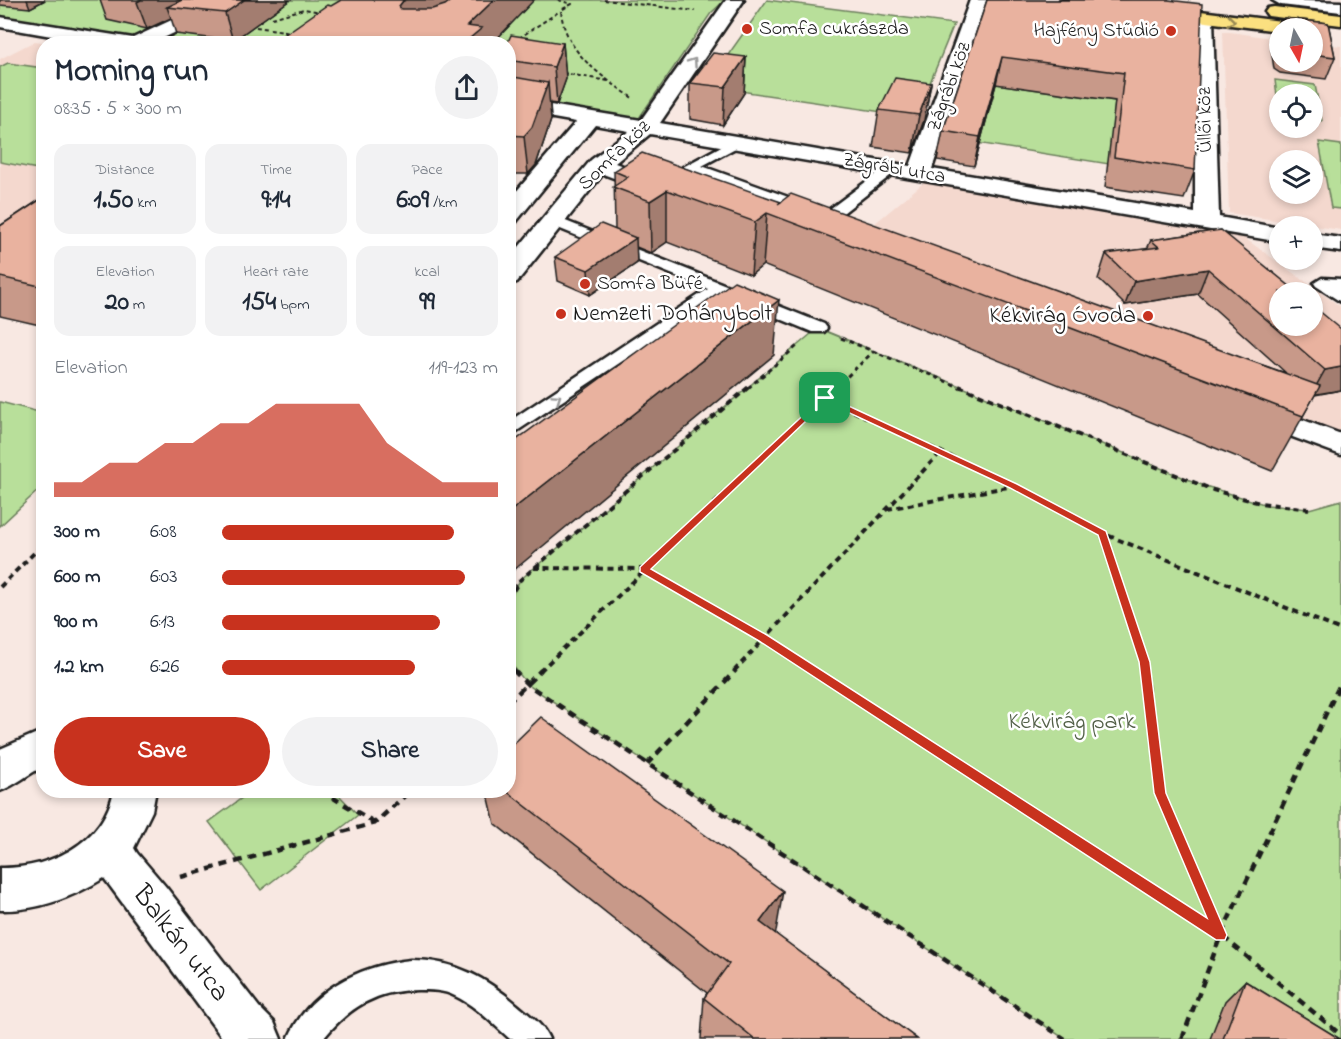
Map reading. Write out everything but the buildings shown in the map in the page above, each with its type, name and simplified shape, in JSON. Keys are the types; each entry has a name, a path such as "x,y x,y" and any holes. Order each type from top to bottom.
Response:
{"main road":[{"path":"1069,0 1269,25"},
{"path":"1174,0 1339,8"},
{"path":"1323,32 1341,34"}],"street":[{"path":"151,36 212,4 241,0"},
{"name":"Zágrábi köz","path":"919,173 979,0"},
{"path":"1281,0 1339,8"},
{"name":"Somfa köz","path":"516,267 599,165 652,121 730,8"},
{"name":"Üllői köz","path":"1204,17 1207,223"},
{"path":"0,22 85,36"},
{"name":"Zágrábi utca","path":"516,105 591,117 652,121 735,142 1269,233"},
{"name":"Somfa köz","path":"516,207 591,117"},
{"path":"599,165 676,194"},
{"path":"1323,243 1341,245"},
{"path":"1230,403 1341,445"},
{"path":"1,770 36,751"},
{"path":"4,898 65,878 90,863 111,844 127,821 133,798"},
{"name":"Balkán utca","path":"111,844 121,868 150,902 242,1024 257,1039"}],"lane":[{"path":"735,142 690,166 829,217 892,169"},
{"path":"553,221 818,328"},
{"path":"1341,284 1322,283 1341,297"},
{"path":"516,426 721,288"},
{"path":"304,1039 339,1002 357,988 390,978 441,975 485,997 533,1039"}],"path":[{"path":"518,40 572,4 558,0"},
{"path":"604,0 730,8"},
{"path":"272,18 304,9 327,12"},
{"path":"561,10 560,20 583,62 611,81 652,121"},
{"path":"189,18 299,33"},
{"path":"554,72 611,81"},
{"path":"516,586 534,568 818,328 1213,490 1250,502 1309,509"},
{"path":"516,696 644,569 874,351"},
{"path":"825,398 1014,486 1102,533 1341,630"},
{"path":"647,764 763,638 940,453"},
{"path":"886,509 1014,486"},
{"path":"1102,533 1144,662 1160,793 1221,935"},
{"path":"0,587 36,551"},
{"path":"534,568 644,569 763,638 1221,935 1341,1035"},
{"path":"516,673 528,685 1065,1039"},
{"path":"1182,1039 1221,935 1341,682"},
{"path":"333,798 375,823"},
{"path":"150,902 183,875 375,823 402,798"}],"shaded area":[{"path":"1223,31 1269,38 1269,72 1323,72 1323,44 1341,46 1341,230 1323,227 1323,216 1269,216 1269,219 1229,213"},
{"path":"36,41 36,226 0,250 0,59"},
{"name":"Kékvirág Óvoda","path":"928,179 1233,230 1269,256 1269,270 1289,270 1306,282 1269,282 1269,336 1323,336 1323,294 1341,307 1341,439 843,250"}],"green space":[{"path":"0,0 725,0 711,13 637,121 516,101 516,36 118,36 0,17"},
{"path":"767,0 954,24 916,117 706,86"},
{"path":"8,63 36,67 36,169 0,162 0,67"},
{"path":"1275,80 1307,84 1276,84"},
{"path":"996,84 1115,101 1109,164 977,143"},
{"path":"1319,142 1341,145 1341,209 1331,208 1323,164 1323,150 1320,150"},
{"name":"Kékvirág park","path":"818,328 1202,485 1267,505 1309,509 1341,500 1341,1039 1065,1039 528,685 516,670 516,587 520,580"},
{"path":"0,402 36,411 36,492 0,526"},
{"path":"242,798 342,798 358,815 261,890 209,822"}],"place":[{"name":"Somfa cukrászda","path":"747,29"},
{"name":"Hajfény Stűdió","path":"1171,31"},
{"name":"Somfa Büfé","path":"585,284"},
{"name":"Nemzeti Dohánybolt","path":"561,314"},
{"name":"Kékvirág Óvoda","path":"1148,316"}],"route":[{"path":"825,398 1014,486 1102,533 1144,662 1160,793 1221,935 763,638 644,569 825,398"}]}
